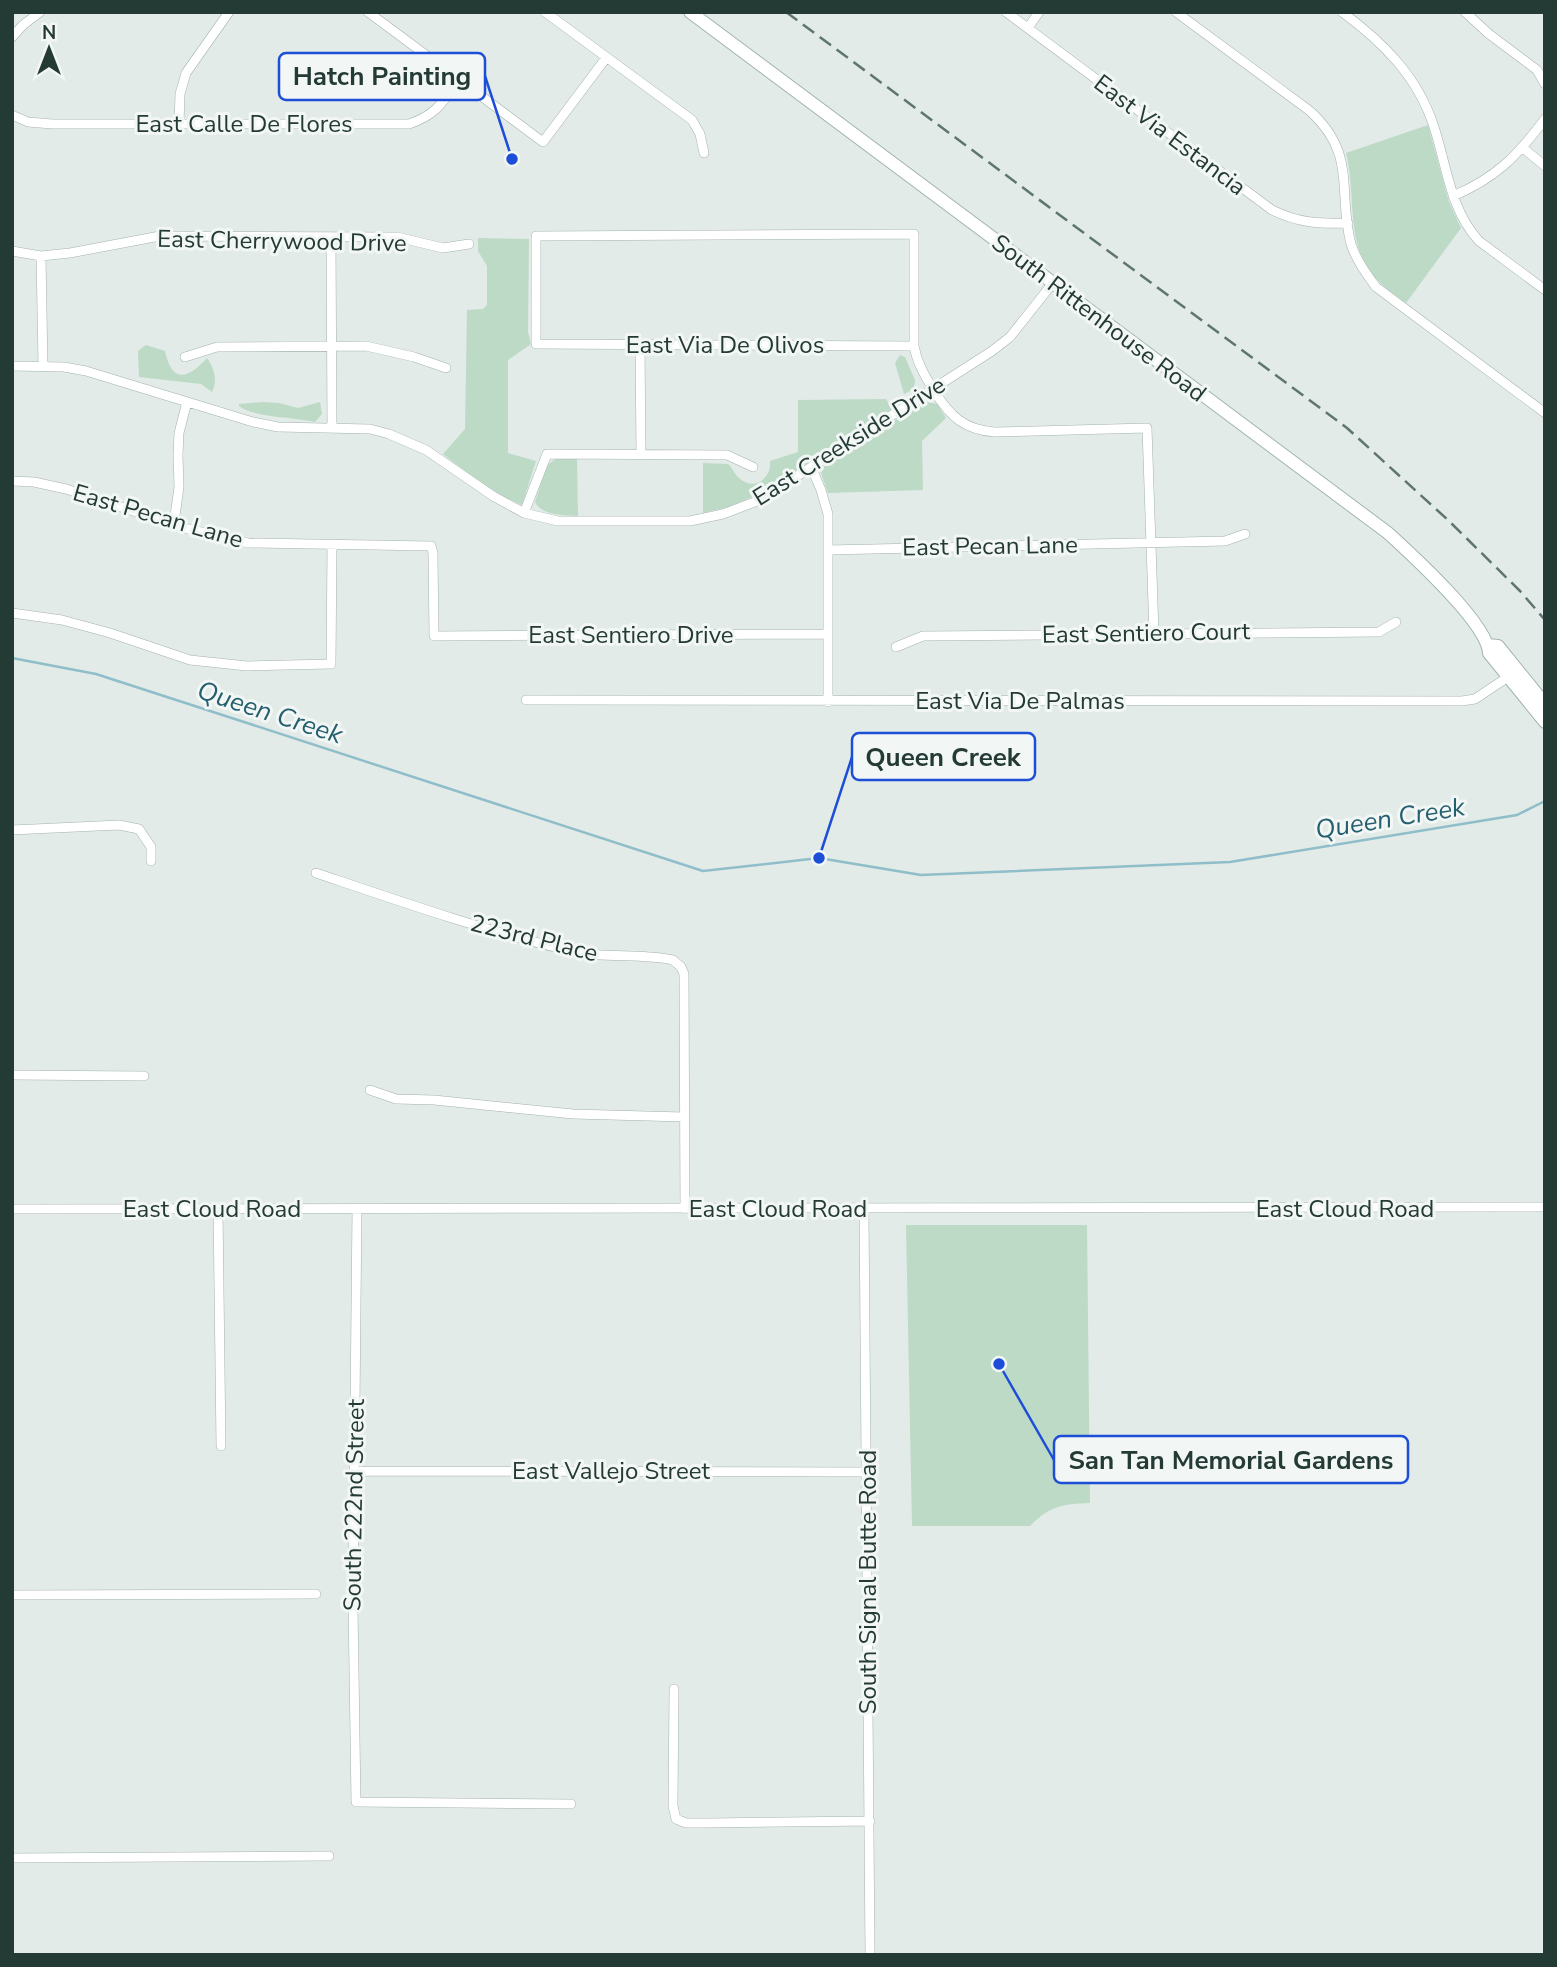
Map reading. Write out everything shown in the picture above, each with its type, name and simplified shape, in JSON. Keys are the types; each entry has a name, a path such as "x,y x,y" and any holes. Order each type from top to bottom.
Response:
{"main road":[{"name":"South Rittenhouse Road","path":"690,12 1388,533 1452,597 1488,645 1489,653 1545,722"},
{"name":"South Rittenhouse Road","path":"1488,645 1498,646 1545,704"}],"street":[{"path":"12,37 40,12"},
{"path":"179,123 180,94 186,73 229,12"},
{"path":"368,12 543,142 606,58"},
{"path":"545,12 692,120 700,134 704,153"},
{"name":"East Via Estancia","path":"1006,12 1272,211 1308,223 1348,223"},
{"path":"1028,28 1039,12"},
{"path":"1177,12 1310,111 1326,128 1342,162 1351,243 1355,255 1376,287 1545,413"},
{"path":"1342,12 1386,47 1418,89 1435,129 1453,196 1464,223 1479,241 1545,290"},
{"path":"1465,12 1489,34 1541,69 1545,83"},
{"name":"East Calle De Flores","path":"12,115 28,122 52,124 409,124 426,118 441,106 459,80"},
{"path":"1453,196 1492,176 1523,148 1545,120"},
{"path":"1523,148 1545,166"},
{"name":"East Via De Olivos","path":"914,234 914,346 536,344 536,236 914,234"},
{"name":"East Cherrywood Drive","path":"12,251 41,256 160,236 397,237 443,248 469,244"},
{"path":"331,237 332,429"},
{"path":"41,256 43,366"},
{"name":"East Creekside Drive","path":"12,366 86,371 253,422 278,427 370,429 408,441 426,450 493,496 524,513 558,521 703,519 754,503 812,469 933,389 1010,337 1052,284"},
{"path":"640,345 641,455"},
{"path":"185,357 217,347 366,346 414,357 446,368"},
{"path":"914,346 916,359 933,389 955,419 970,428 984,431 1147,428 1154,633"},
{"path":"174,523 179,487 179,433 187,402"},
{"path":"524,513 547,454 727,456 753,467"},
{"path":"812,469 828,514 828,702"},
{"name":"East Pecan Lane","path":"12,481 34,482 66,489 188,529 248,543 431,546 434,636"},
{"name":"East Pecan Lane","path":"828,550 1225,541 1245,534"},
{"path":"12,613 62,620 190,660 247,666 331,664 332,545"},
{"name":"East Sentiero Court","path":"896,648 923,636 1379,632 1395,622"},
{"name":"East Sentiero Drive","path":"434,636 827,634"},
{"name":"East Via De Palmas","path":"526,701 1462,701 1475,699 1508,677"},
{"path":"12,830 119,825 139,829 151,847 151,861"},
{"name":"223rd Place","path":"316,873 392,899 568,951 673,960 681,967 684,974 685,1209"},
{"path":"12,1075 144,1076"},
{"path":"370,1090 396,1099 585,1114 684,1117"},
{"name":"South 222nd Street","path":"357,1208 353,1605 356,1802 570,1804"},
{"name":"East Cloud Road","path":"12,1209 1545,1208"},
{"path":"218,1210 221,1446"},
{"name":"South Signal Butte Road","path":"864,1210 870,1955"},
{"name":"East Vallejo Street","path":"354,1471 868,1472"},
{"path":"12,1595 316,1594"},
{"path":"674,1689 673,1806 676,1819 686,1823 870,1821"},
{"path":"12,1858 329,1856"}],"green space":[{"path":"1428,125 1449,202 1461,228 1406,303 1376,279 1359,250 1346,153"},
{"path":"478,238 529,239 528,332 531,344 508,360 508,453 536,461 522,505 491,489 443,454 465,429 467,310 483,309 487,305 487,266 478,251"},
{"path":"146,345 165,351 172,369 182,375 194,370 207,358 214,374 212,392 201,384 139,377 138,351"},
{"path":"900,355 905,357 915,380 914,389 904,394 895,363"},
{"path":"886,399 892,409 759,494 728,507 703,513 703,463 728,464 737,476 750,484 765,478 770,461 798,452 798,400"},
{"path":"925,401 937,404 946,418 922,441 923,490 828,493 821,473 825,465"},
{"path":"262,402 298,408 320,402 322,414 315,422 254,413 239,406"},
{"path":"556,459 577,459 578,516 548,512 538,507 535,502 547,465"},
{"path":"906,1225 1087,1225 1090,1503 1057,1507 1030,1526 912,1526"}],"waterway":[{"name":"Queen Creek","path":"12,658 96,674 703,871 819,858 921,875 1230,862 1517,815 1545,801"}],"railway":[{"path":"786,12 1347,428 1449,521 1520,591 1545,620"}],"place":[{"name":"Hatch Painting","path":"512,159"},
{"name":"Queen Creek","path":"819,858"},
{"name":"San Tan Memorial Gardens","path":"999,1364"}]}
